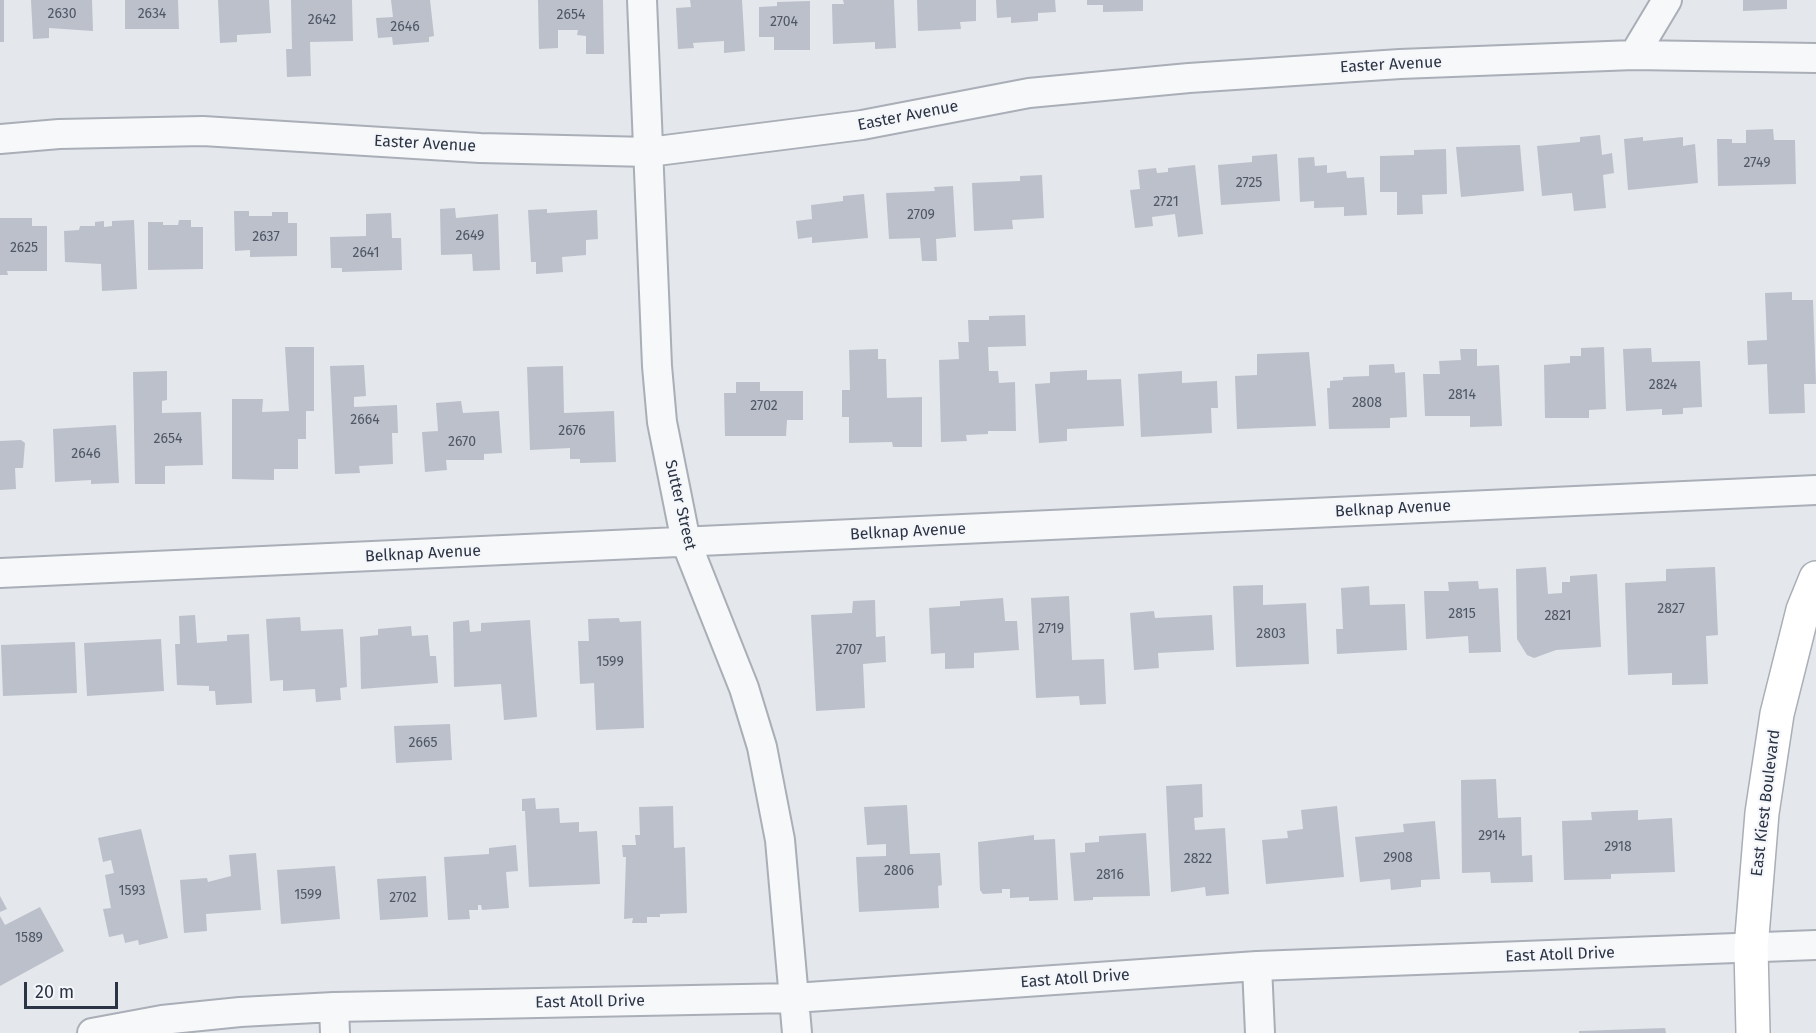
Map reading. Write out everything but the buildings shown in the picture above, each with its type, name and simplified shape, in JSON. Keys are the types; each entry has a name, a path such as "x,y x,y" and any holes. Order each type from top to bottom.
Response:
{"main road":[{"name":"East Kiest Boulevard","path":"1753,1033 1751,948 1762,813 1778,714 1803,610 1816,578"}],"street":[{"name":"Sutter Street","path":"642,0 657,366 662,422 686,542 744,688 762,747 780,840 797,1033"},
{"path":"1634,55 1667,0"},
{"name":"Easter Avenue","path":"0,139 59,134 203,131 480,148 649,152 862,125 1029,93 1189,78 1400,64 1634,55 1816,58"},
{"name":"Belknap Avenue","path":"0,573 1816,490"},
{"name":"East Atoll Drive","path":"92,1033 162,1020 240,1012 334,1020 794,998 1257,966 1816,945"},
{"path":"1257,966 1260,1033"}]}
